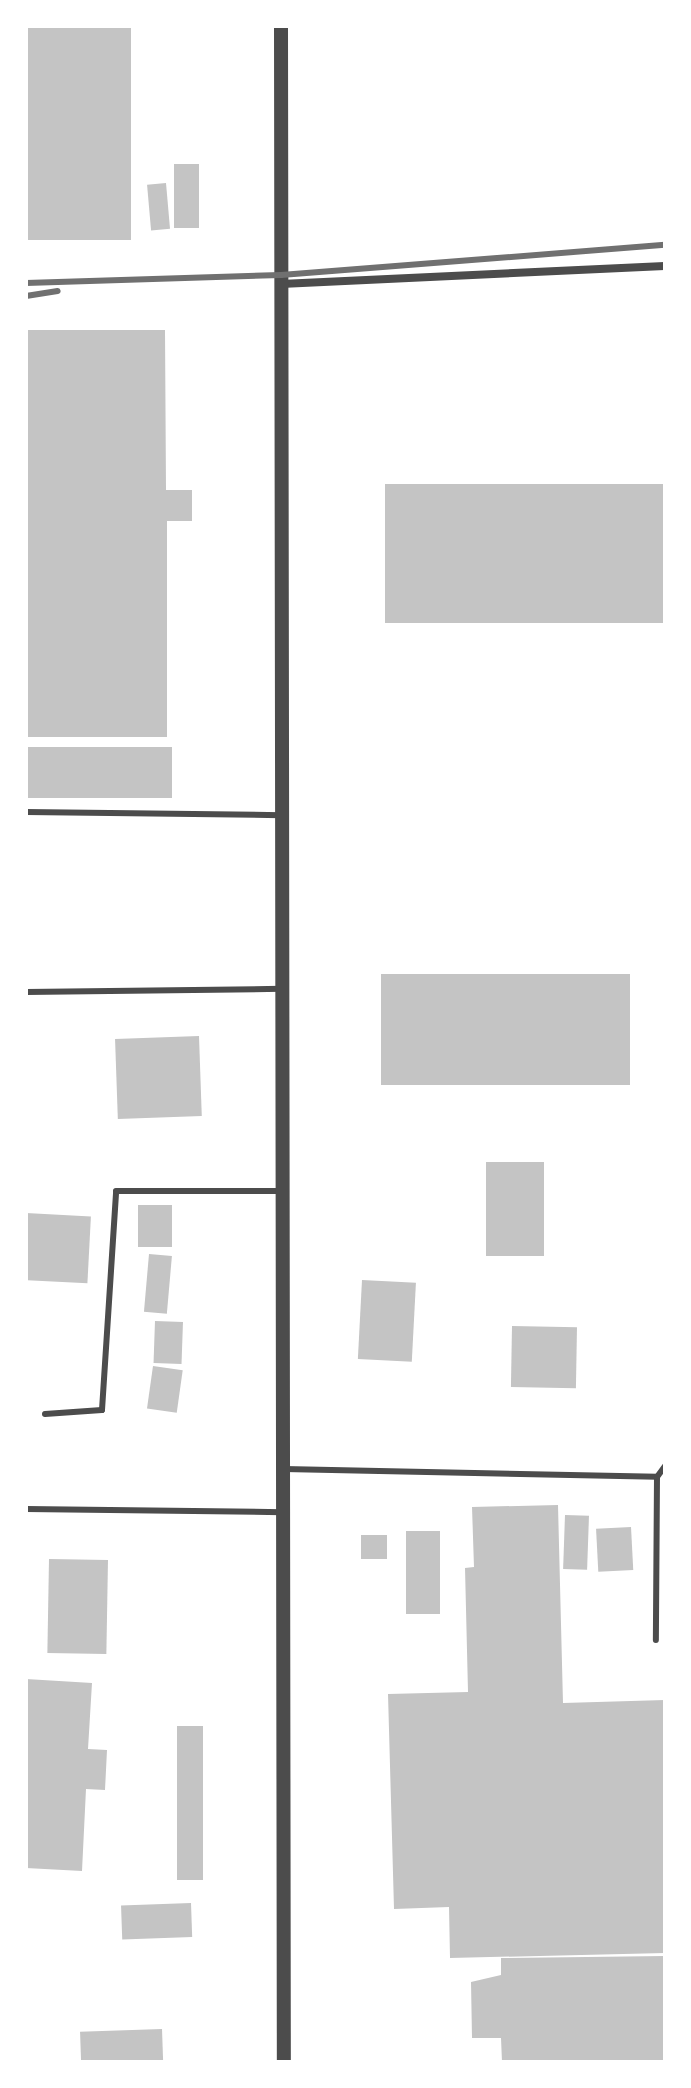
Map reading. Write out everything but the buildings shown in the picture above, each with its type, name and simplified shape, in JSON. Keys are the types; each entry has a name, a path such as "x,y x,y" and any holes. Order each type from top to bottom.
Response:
{"street":[{"path":"281,26 284,2062"},
{"path":"281,284 665,266"}],"lane":[{"path":"26,812 282,815"},
{"path":"26,992 282,989"},
{"path":"45,1414 102,1410 116,1191 282,1191"},
{"path":"656,1640 657,1477 665,1466"},
{"path":"283,1469 657,1477"},
{"path":"26,1509 283,1512"}],"railway":[{"path":"26,283 281,275 665,245"},
{"path":"26,296 58,291"}]}
